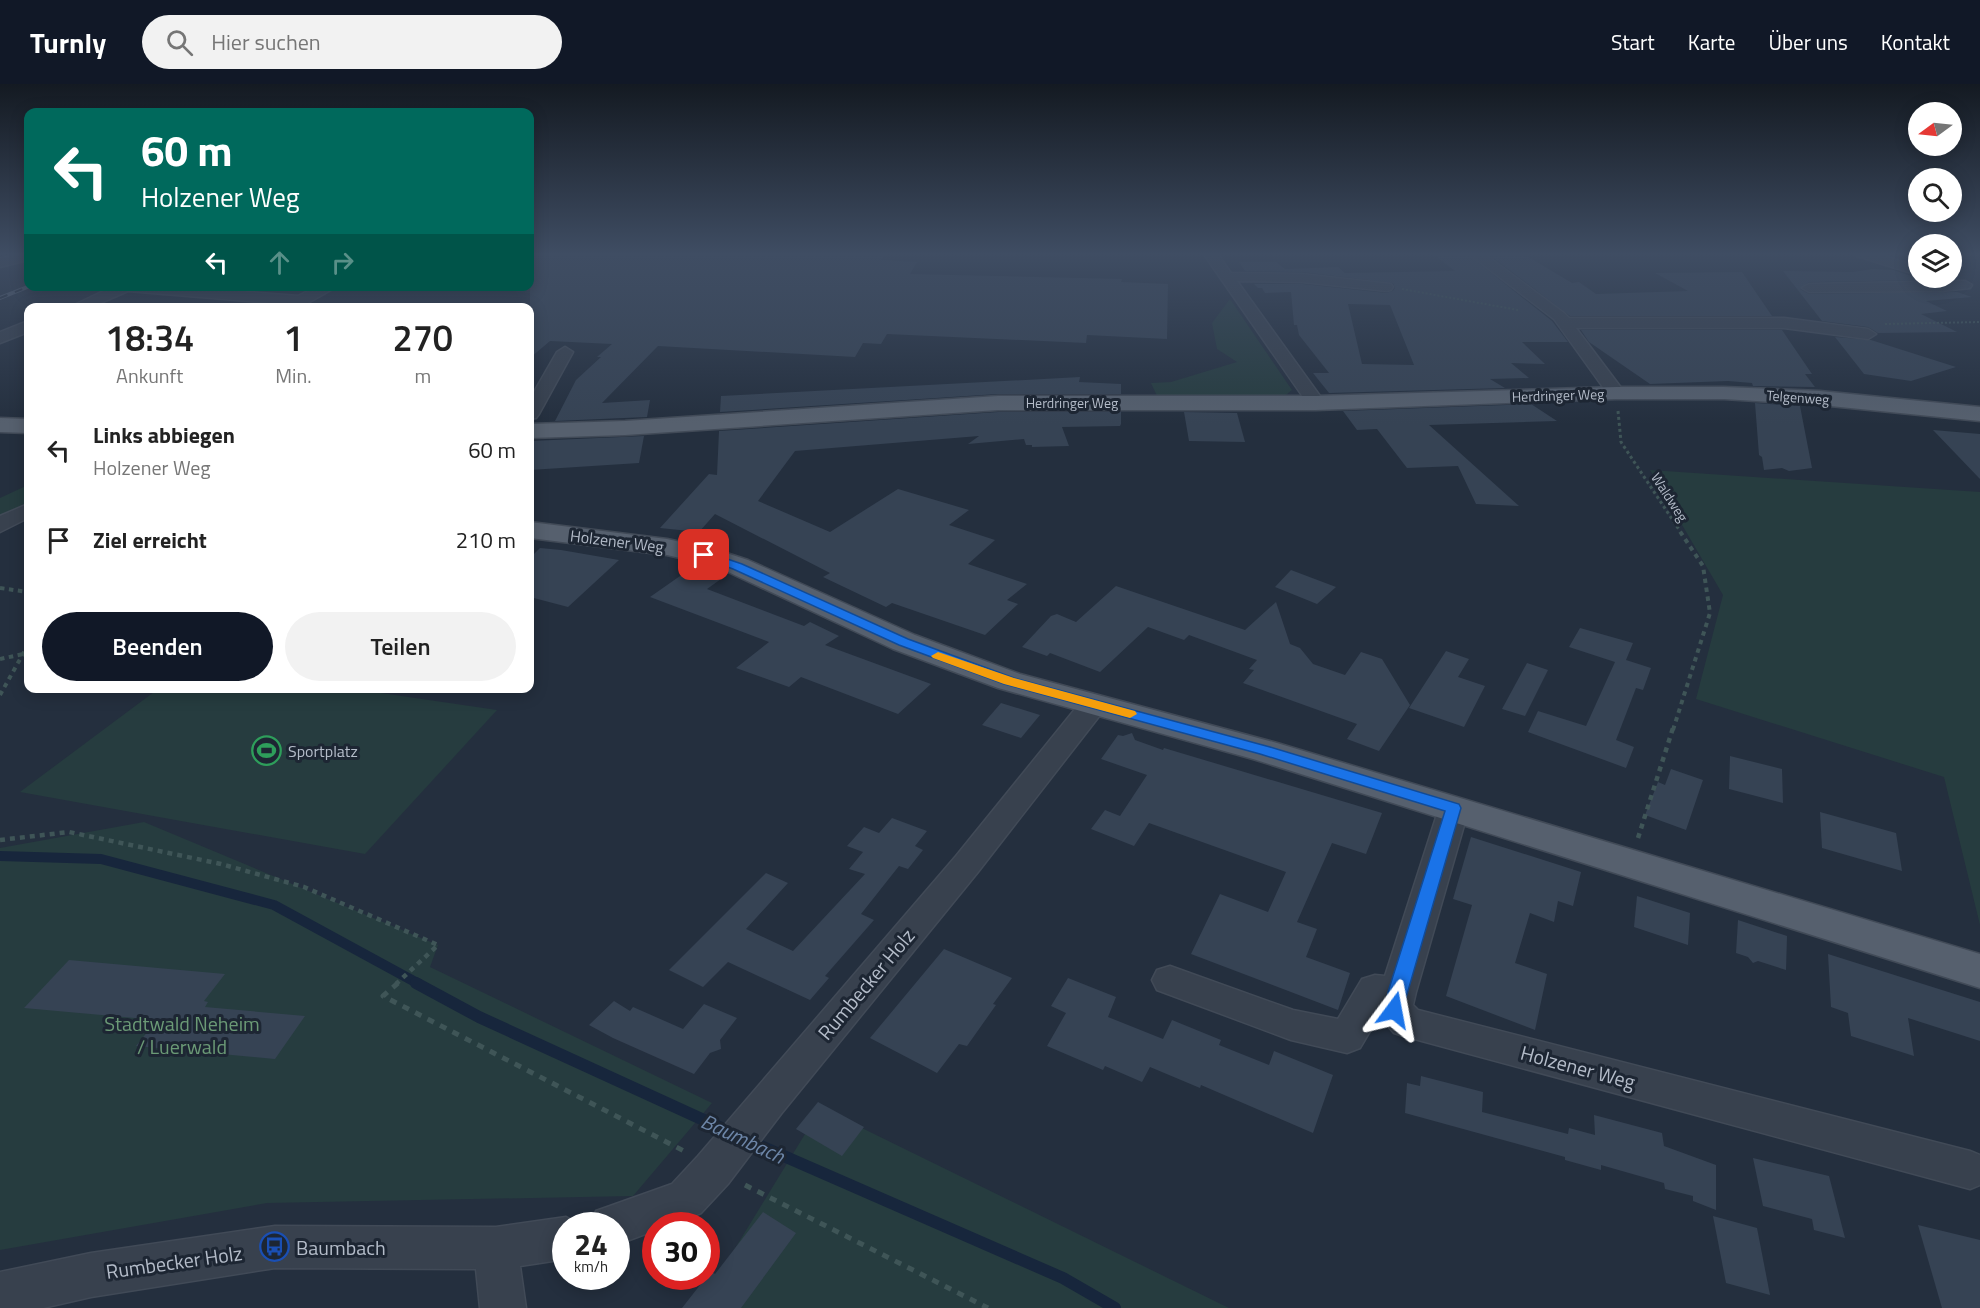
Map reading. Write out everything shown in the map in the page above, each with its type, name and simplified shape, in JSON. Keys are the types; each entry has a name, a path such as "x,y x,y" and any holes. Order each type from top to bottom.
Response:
{"main road":[{"name":"Herdringer Weg","path":"534,431 625,428 998,403 1316,403 1616,393"},
{"name":"Telgenweg","path":"1616,393 1724,393 1820,398 1980,414"},
{"path":"0,425 24,426"},
{"name":"Holzener Weg","path":"534,530 667,547 704,555 738,566 951,661 1009,681 1265,751 1980,970"}],"street":[{"path":"1250,310 1316,403"},
{"path":"1549,310 1561,319 1616,393"},
{"path":"1561,319 1784,322 1868,334"},
{"path":"0,338 24,328"},
{"path":"0,338 24,341"},
{"path":"534,407 565,352"},
{"path":"0,525 24,512"},
{"name":"Rumbecker Holz","path":"630,1219 686,1199 967,864 1094,704"},
{"name":"Holzener Weg","path":"1454,808 1394,1010 1407,1022 1970,1170"},
{"path":"1170,980 1291,1025 1347,1037 1375,989 1398,992"},
{"name":"Rumbecker Holz","path":"0,1295 91,1275 275,1247 496,1248 552,1240"},
{"path":"496,1248 503,1308"}],"path":[{"path":"1510,310 1561,319"},
{"path":"1868,334 1871,324 1980,322"},
{"name":"Waldweg","path":"1616,393 1622,442 1703,566 1710,613 1630,862"},
{"path":"0,588 24,591"},
{"path":"0,659 24,653"},
{"path":"0,695 24,656"},
{"path":"0,840 69,832 222,864 304,886 438,945 383,996"}],"green space":[{"path":"1222,310 1238,310 1292,390 1281,399 1157,396 1151,383 1171,382 1237,362 1217,349 1212,323"},
{"path":"1650,470 1980,492 1980,925 1944,777 1696,699 1723,595"},
{"path":"24,487 24,504 0,516 0,498"},
{"name":"Sportplatz","path":"153,693 381,693 497,710 365,854 20,792"},
{"name":"Stadtwald Neheim / Luerwald","path":"144,822 438,945 430,967 712,1103 633,1196 267,1203 0,1250 0,848"},
{"path":"821,1108 1229,1308 707,1308 701,1304 710,1290 720,1290 720,1273"}],"building":[{"path":"534,310 1168,310 1167,339 1087,335 1086,343 887,334 881,344 863,343 855,357 658,346 602,403 650,400 647,417 555,421 576,380 612,344 550,341 534,355"},
{"path":"1293,310 1349,310 1362,364 1414,365 1392,310 1538,310 1552,321 1568,342 1522,342 1545,364 1511,363 1529,378 1490,379 1505,388 1329,393 1313,373 1329,373 1299,335 1297,325 1294,325"},
{"path":"1562,310 1768,310 1772,316 1570,316"},
{"path":"1814,310 1945,310 1947,311 1921,314 1957,332 1878,333 1868,327 1822,321"},
{"path":"1581,330 1782,330 1812,374 1805,374 1815,387 1753,386 1752,383 1728,381 1650,384 1589,342"},
{"path":"1835,337 1871,340 1956,367 1911,381 1864,374"},
{"path":"1080,377 1079,382 1121,384 1121,394 998,394 720,412 721,396"},
{"path":"1755,403 1800,406 1812,468 1789,471 1782,468 1764,470 1762,457 1759,455"},
{"path":"1531,404 1557,421 1429,425 1519,506 1476,504 1458,466 1407,468 1377,429 1357,430 1343,411"},
{"path":"998,412 1121,412 1121,424 1120,426 1062,427 1069,446 1032,447 1032,445 1026,445 1024,439 968,444 979,436 795,451 758,501 830,532 898,489 969,510 949,525 995,540 968,564 1027,584 1007,600 1018,604 985,635 892,603 886,607 823,577 830,573 715,514 699,532 660,528 709,474 717,475 719,431"},
{"path":"1184,412 1237,413 1245,442 1189,441"},
{"path":"1933,430 1980,434 1980,479"},
{"path":"644,436 639,463 534,470 534,441"},
{"path":"540,548 619,560 568,607 534,598 534,554"},
{"path":"690,569 721,579 707,589 804,626 810,622 839,636 825,645 931,684 898,714 801,677 789,687 736,668 769,642 650,597"},
{"path":"1291,570 1336,587 1317,604 1275,587"},
{"path":"1116,586 1245,630 1276,602 1290,644 1300,648 1313,664 1345,675 1361,652 1382,659 1410,705 1379,751 1347,739 1357,724 1243,683 1254,670 1249,669 1257,660 1189,635 1184,640 1148,627 1100,672 1050,653 1047,656 1022,647 1051,616 1057,614 1076,622"},
{"path":"1580,628 1633,643 1626,660 1651,668 1643,690 1636,688 1616,740 1634,747 1626,768 1528,732 1538,711 1586,726 1615,662 1569,647"},
{"path":"1446,651 1469,659 1458,677 1485,686 1464,727 1409,708"},
{"path":"1527,663 1548,670 1525,716 1502,709"},
{"path":"1001,703 1040,715 1021,738 982,725"},
{"path":"1132,733 1135,740 1163,750 1164,748 1382,813 1366,854 1332,843 1297,922 1317,929 1306,957 1350,973 1338,1010 1191,954 1220,894 1268,912 1286,872 1149,823 1134,846 1091,829 1105,810 1120,816 1147,775 1101,759 1118,735"},
{"path":"1730,756 1782,769 1783,803 1729,789"},
{"path":"1671,769 1703,780 1686,830 1645,815 1658,782 1665,785"},
{"path":"1820,812 1896,833 1902,871 1822,848"},
{"path":"892,818 927,831 915,846 923,850 908,869 899,866 861,914 874,920 825,976 829,978 810,1000 728,962 703,987 669,970 766,873 788,883 746,929 793,951 865,874 849,869 863,852 847,846 864,827 879,833"},
{"path":"1471,837 1581,872 1573,906 1558,901 1554,922 1530,913 1515,963 1547,974 1535,1030 1446,996 1472,905 1453,899"},
{"path":"1637,896 1690,913 1688,945 1634,927"},
{"path":"1738,920 1787,936 1786,970 1758,961 1753,963 1748,957 1736,953"},
{"path":"944,949 1012,978 967,1046 959,1044 937,1073 870,1038"},
{"path":"1828,954 1980,1002 1980,1041 1908,1018 1914,1056 1851,1036 1848,1013 1831,1007"},
{"path":"69,960 225,974 204,1001 208,1002 205,1007 305,1016 275,1059 136,1046 157,1020 24,1008"},
{"path":"1068,978 1116,997 1108,1017 1163,1039 1172,1020 1221,1040 1219,1045 1269,1065 1274,1051 1333,1075 1313,1133 1201,1085 1200,1088 1150,1067 1142,1082 1105,1066 1103,1070 1047,1046 1066,1013 1051,1006"},
{"path":"614,1001 630,1011 633,1007 683,1029 704,1004 737,1018 720,1040 721,1049 710,1053 694,1074 589,1025"},
{"path":"1421,1076 1483,1092 1482,1112 1568,1134 1569,1128 1595,1135 1594,1115 1662,1133 1664,1146 1716,1165 1716,1210 1693,1201 1693,1196 1665,1189 1664,1183 1601,1165 1601,1170 1565,1160 1565,1157 1405,1113 1407,1083 1420,1086"},
{"path":"818,1102 864,1127 842,1156 796,1129"},
{"path":"1753,1158 1829,1176 1845,1238 1814,1230 1812,1219 1763,1206"},
{"path":"763,1212 796,1233 741,1308 682,1308 696,1290 720,1290 720,1268"},
{"path":"1713,1216 1757,1228 1770,1295 1726,1283"},
{"path":"1918,1225 1980,1240 1980,1308 1942,1308"}],"waterway":[{"name":"Baumbach","path":"0,856 101,859 274,905 419,984"},
{"name":"Baumbach","path":"416,983 479,1017 730,1132"},
{"name":"Baumbach","path":"747,1140 1063,1278 1115,1308"}],"slow traffic":[{"path":"938,656 1009,681 1130,714"}],"place":[{"name":"Sportplatz","path":"267,751"},
{"name":"Baumbach","path":"275,1247"}],"route":[{"path":"704,555 738,566 904,642 1009,681 1178,726 1454,808 1394,1010"}]}
